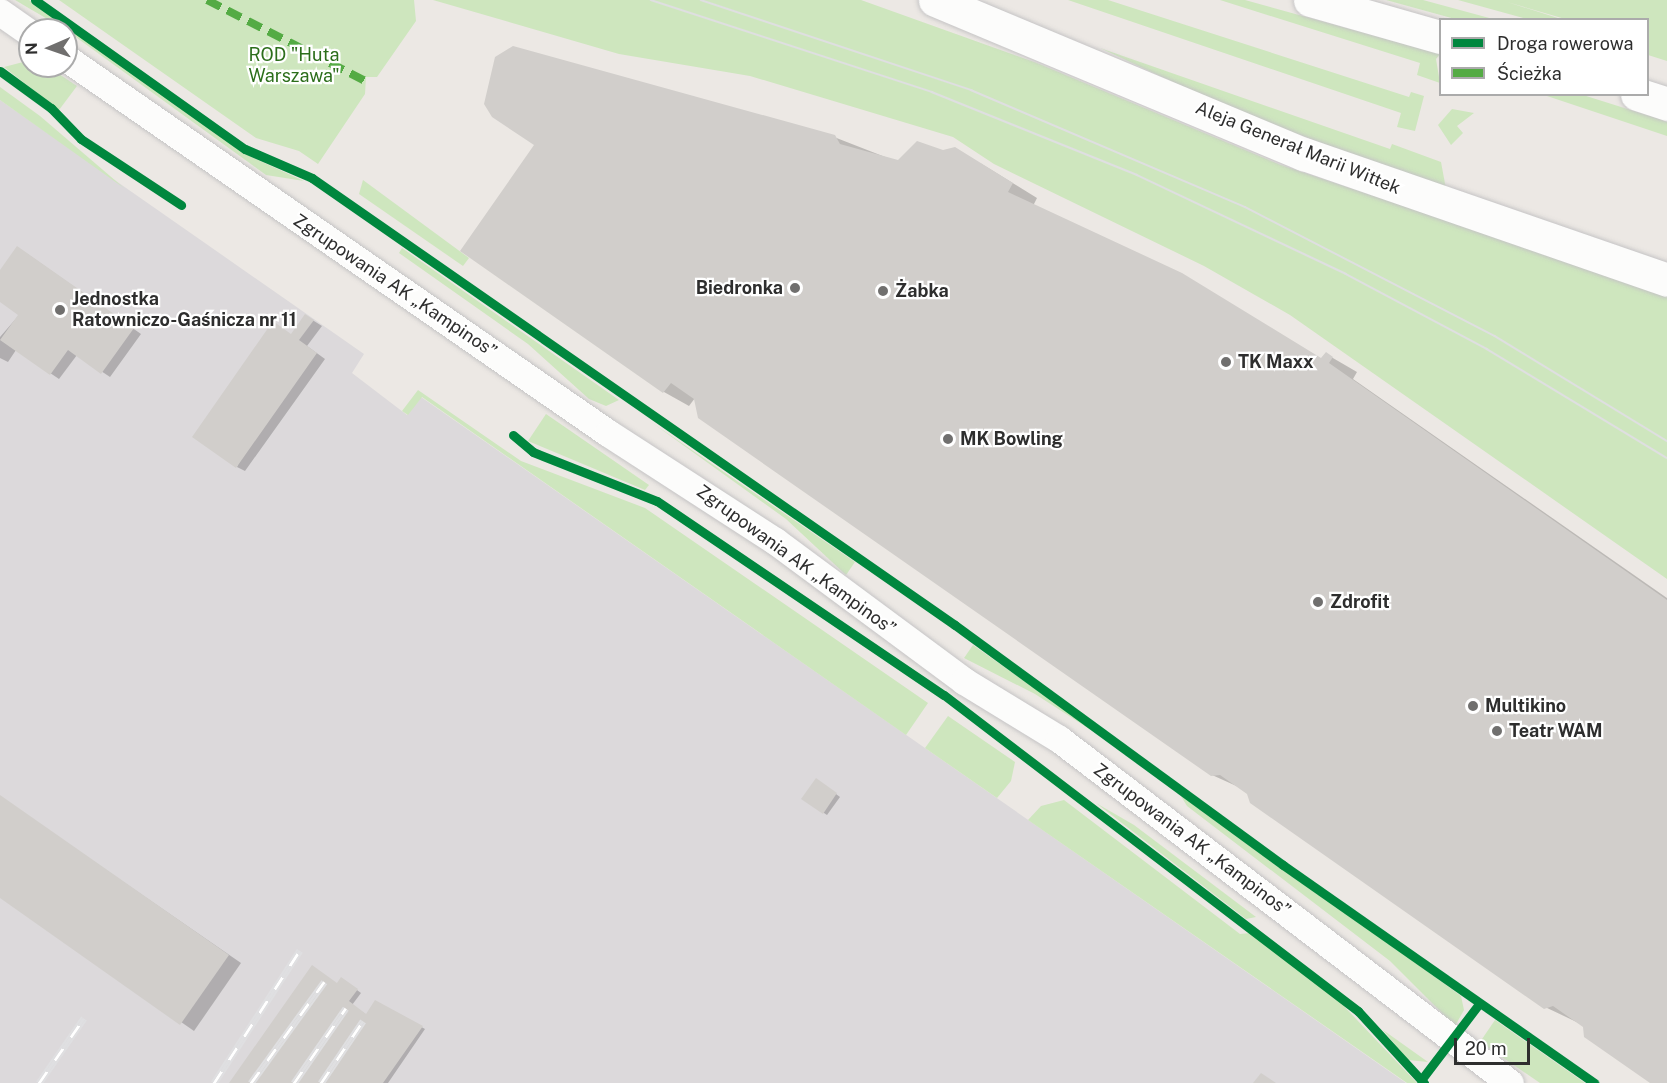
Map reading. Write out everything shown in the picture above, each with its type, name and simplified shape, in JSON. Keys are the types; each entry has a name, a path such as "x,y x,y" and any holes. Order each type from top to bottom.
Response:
{"main road":[{"name":"Aleja Generał Marii Wittek","path":"935,0 1304,154 1667,280"},
{"path":"1310,0 1439,37"},
{"path":"1643,96 1667,104"}],"street":[{"path":"0,12 18,25"},
{"name":"Zgrupowania AK „Kampinos”","path":"78,66 608,433 765,534 957,677 1059,739 1510,1083"}],"shaded area":[{"path":"0,100 364,354 352,373 407,415 421,397 1406,1083 0,1083"}],"green space":[{"path":"15,0 29,0 54,18 46,18"},
{"name":"ROD \"Huta Warszawa\"","path":"59,0 414,0 416,21 377,77 366,77 365,94 318,164 299,151 256,138"},
{"path":"433,0 861,0 1037,63 1281,165 1667,294 1667,579 1290,315 1204,266 994,164 953,137 750,76 619,54"},
{"path":"1068,0 1108,0 1409,97 1411,92 1424,96 1415,131 1397,127 1401,113"},
{"path":"1220,0 1245,0 1439,54 1436,59 1439,83 1417,75 1420,63"},
{"path":"1386,0 1423,0 1489,18 1451,18"},
{"path":"1458,0 1667,0 1667,61 1649,55 1649,18 1562,18 1507,2 1558,18 1523,18"},
{"path":"78,35 247,155 304,181 266,175 78,39"},
{"path":"1100,48 1390,149 1392,144 1441,162 1446,189 1233,110"},
{"path":"18,63 18,78 4,67"},
{"path":"18,78 65,78 77,86 59,110"},
{"path":"0,87 40,116 124,188 0,100"},
{"path":"1547,96 1586,96 1656,118 1667,122 1667,136"},
{"path":"1452,109 1474,113 1457,126 1463,133 1451,145 1438,125"},
{"path":"363,180 469,258 463,266 359,194"},
{"path":"402,248 619,400 606,406 589,399 528,344 399,253"},
{"path":"418,390 521,461 645,508 928,703 906,735 422,397 408,415 402,411"},
{"path":"546,414 649,485 645,490 528,441"},
{"path":"651,422 855,562 846,575 786,519"},
{"path":"973,645 1125,752 1035,694 964,658"},
{"path":"948,716 1015,762 1011,781 997,798 925,748"},
{"path":"1176,788 1461,996 1464,1010 1455,1026 1390,961 1187,806"},
{"path":"1064,800 1240,934 1251,933 1338,1000 1417,1083 1407,1083 1028,820 1041,806"},
{"path":"1096,803 1134,825 1256,917 1246,919"},
{"path":"1495,1020 1585,1083 1540,1083 1480,1042"},
{"path":"1383,1030 1428,1062 1408,1060"}],"building":[{"path":"513,46 835,135 840,144 898,160 917,141 943,150 955,147 1013,183 1008,192 1182,273 1321,358 1326,352 1333,357 1329,363 1667,600 1667,1083 1650,1083 1584,1037 1583,1027 1553,1006 1544,1009 1250,803 1247,794 1220,775 1211,776 698,418 694,399 671,383 663,393 460,251 534,145 492,117 484,104 495,57"},
{"name":"Jednostka Ratowniczo-Gaśnicza nr 11","path":"17,246 134,328 101,374 68,350 50,375 0,340 18,315 0,302 0,270"},
{"path":"305,314 314,320 299,340 317,353 236,468 192,437 273,321 291,334"},
{"path":"816,778 837,793 823,814 801,799"},
{"path":"0,795 229,955 180,1025 0,898"},
{"path":"312,965 337,983 341,977 358,989 349,1001 366,1014 375,1000 423,1026 383,1083 229,1083"},
{"path":"1261,1073 1276,1083 1253,1083"}],"tram line":[{"path":"651,0 932,92 1137,175 1346,274 1487,349 1667,458"},
{"path":"701,0 971,90 1245,207 1495,336 1667,441"}],"railway":[{"path":"214,1083 300,950"},
{"path":"251,1083 324,982"},
{"path":"294,1083 346,1008"},
{"path":"39,1083 84,1018"},
{"path":"321,1083 363,1021"}],"marked path":[{"path":"207,0 365,81"}],"cycle path":[{"path":"35,0 245,149 312,178 955,625 1283,865 1594,1083"},
{"path":"0,71 51,108 81,139 181,205"},
{"path":"513,435 533,452 657,501 944,695 1358,1011 1424,1083"},
{"path":"1421,1080 1479,1004"}],"place":[{"name":"Biedronka","path":"795,288"},
{"name":"Żabka","path":"883,291"},
{"name":"Jednostka Ratowniczo-Gaśnicza nr 11","path":"60,310"},
{"name":"TK Maxx","path":"1226,362"},
{"name":"MK Bowling","path":"948,439"},
{"name":"Zdrofit","path":"1318,602"},
{"name":"Multikino","path":"1473,706"},
{"name":"Teatr WAM","path":"1497,731"}]}
